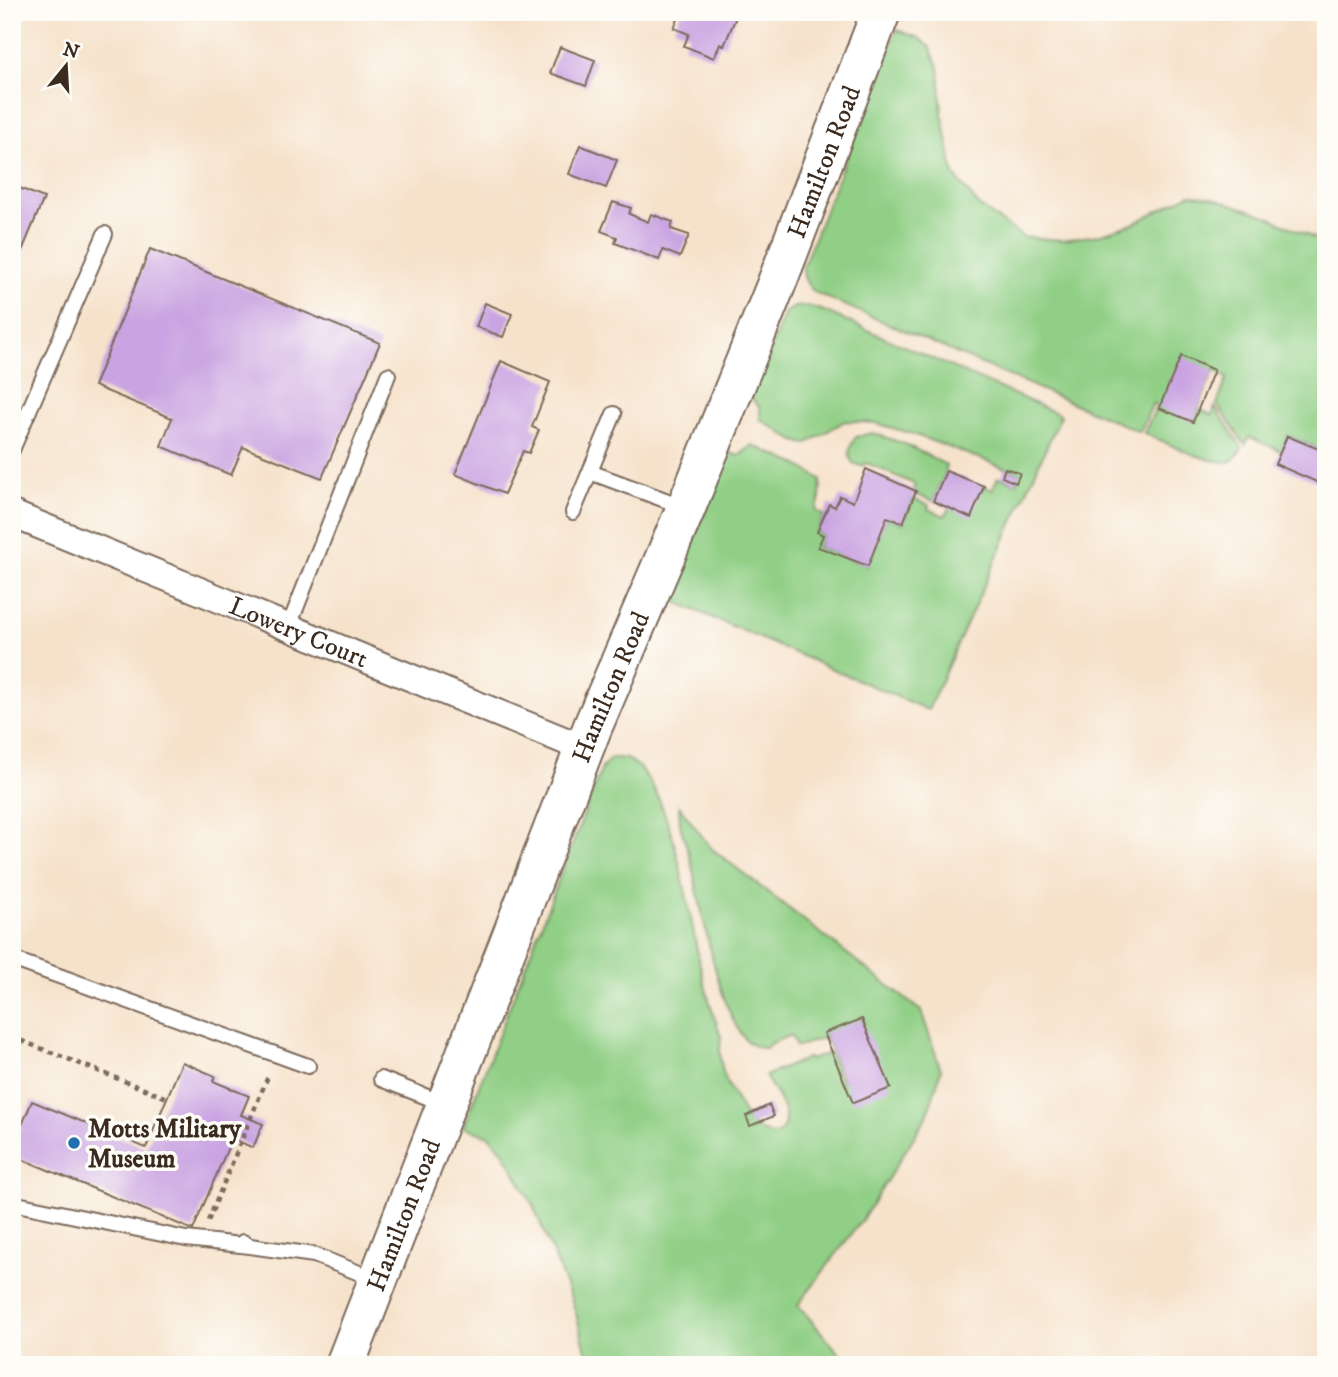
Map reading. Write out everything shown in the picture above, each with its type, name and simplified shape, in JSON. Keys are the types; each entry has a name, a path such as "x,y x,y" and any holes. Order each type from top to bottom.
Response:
{"main road":[{"name":"Hamilton Road","path":"345,1365 585,749 776,285 881,12"}],"street":[{"name":"Lowery Court","path":"12,514 585,749"}],"lane":[{"path":"12,450 104,234"},
{"path":"289,626 388,375"},
{"path":"573,512 614,414"},
{"path":"590,472 686,508"},
{"path":"12,959 308,1066"},
{"path":"381,1079 445,1104"},
{"path":"12,1203 186,1239 245,1242 313,1255 377,1281"}],"path":[{"path":"12,1037 167,1098"},
{"path":"204,1231 270,1069"},
{"path":"12,1169 18,1157"}],"green space":[{"path":"897,30 919,38 930,47 939,68 942,113 954,175 979,206 1023,237 1062,240 1098,235 1133,224 1190,194 1213,198 1267,216 1326,244 1326,452 1288,436 1281,451 1249,437 1245,445 1217,404 1227,378 1214,370 1198,409 1212,415 1215,407 1242,448 1231,461 1201,457 1144,433 1157,406 1153,403 1140,432 816,293 804,278 803,266"},
{"path":"808,306 1061,415 928,710 671,600 728,452 739,456 752,445 798,465 821,479 816,511 824,515 817,532 823,535 818,547 867,566 887,517 903,523 913,499 929,505 928,509 945,516 949,508 984,486 992,490 998,477 1017,483 1019,473 875,423 845,421 806,444 795,441 760,419 760,408 752,399 752,393 785,312 795,307"},
{"path":"872,433 905,444 946,465 933,501 915,494 914,484 867,463 861,466 853,463 849,453 854,440"},
{"path":"611,758 627,759 643,772 668,822 685,888 703,978 721,1036 720,1053 724,1074 742,1110 755,1127 768,1134 777,1135 783,1129 785,1121 782,1106 765,1076 808,1058 810,1060 829,1053 841,1082 844,1081 825,1037 796,1047 791,1035 761,1048 747,1041 737,1027 719,983 680,825 679,806 712,849 921,1011 941,1070 927,1116 864,1217 798,1305 849,1365 590,1365 573,1303 533,1205 503,1151 489,1136 463,1127 602,768"}],"building":[{"path":"681,12 738,12 724,46 720,44 714,58 684,46 689,34 674,28"},
{"path":"560,47 595,60 586,86 550,73"},
{"path":"580,145 617,160 606,188 569,174"},
{"path":"12,185 44,198 12,275"},
{"path":"613,202 631,208 629,214 648,222 651,214 673,222 671,229 689,235 680,257 663,250 659,260 615,243 617,237 601,231"},
{"path":"150,249 380,343 322,478 243,447 231,475 161,446 172,418 94,386"},
{"path":"485,303 512,314 503,337 476,327"},
{"path":"1181,356 1214,370 1193,422 1159,408"},
{"path":"501,361 550,382 532,427 539,430 529,453 523,451 504,494 455,474"},
{"path":"1287,436 1326,452 1326,486 1275,464"},
{"path":"1005,468 1020,473 1016,483 1002,477"},
{"path":"866,469 916,491 903,523 887,517 868,566 818,547 823,535 817,532 829,504 835,507 840,496 853,502"},
{"path":"946,471 984,486 971,518 933,501"},
{"path":"862,1019 891,1088 853,1103 824,1033"},
{"name":"Motts Military Museum","path":"182,1062 215,1076 213,1081 249,1096 241,1115 263,1124 253,1148 232,1138 193,1230 12,1155 32,1101 146,1148"},
{"path":"769,1105 774,1116 750,1126 746,1116"}],"place":[{"name":"Motts Military Museum","path":"74,1143"}]}
